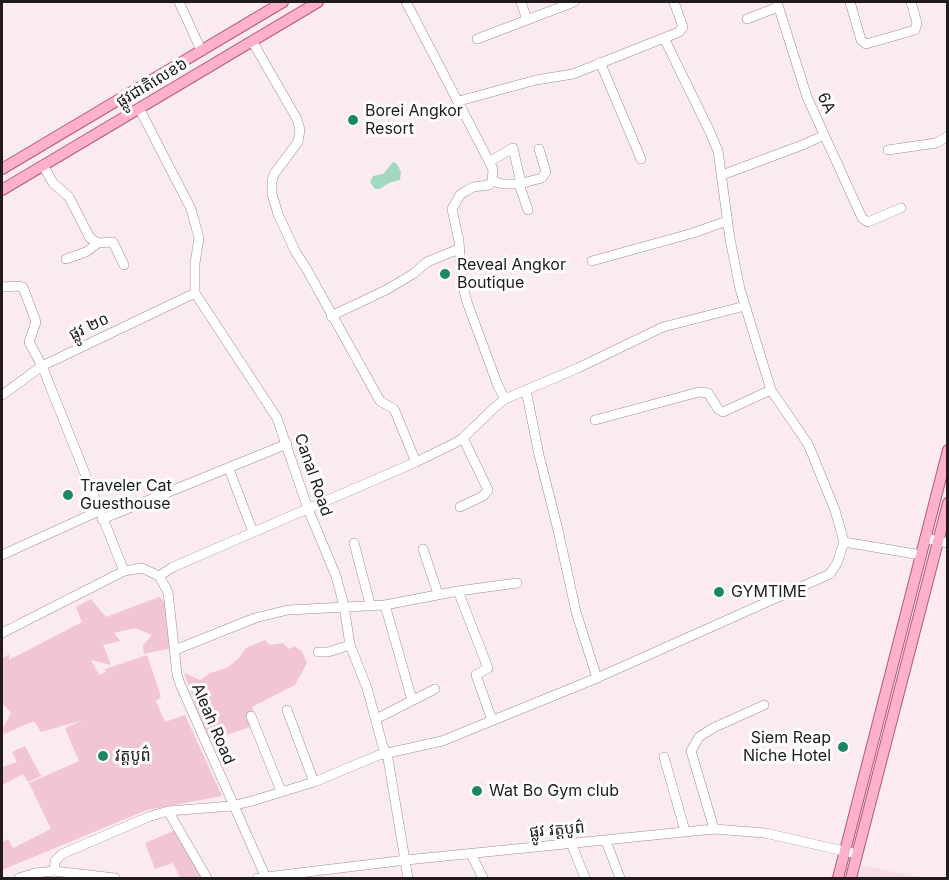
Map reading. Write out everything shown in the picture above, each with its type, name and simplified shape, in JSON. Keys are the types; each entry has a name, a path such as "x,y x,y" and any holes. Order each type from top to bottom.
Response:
{"main road":[{"name":"ផ្លូវជាតិលេខ៦","path":"2,169 283,2"},
{"name":"ផ្លូវជាតិលេខ៦","path":"2,190 318,2"},
{"path":"838,879 948,450"},
{"path":"851,879 943,542 948,502"}],"street":[{"path":"179,2 201,50"},
{"path":"406,2 493,169 492,182"},
{"path":"521,2 527,20"},
{"path":"477,39 574,2"},
{"path":"459,101 536,80 573,74 679,32 683,27 674,2"},
{"path":"850,2 861,40 866,44 915,30 917,23 911,2"},
{"path":"747,19 778,4"},
{"name":"6A","path":"778,4 807,97 864,221 868,222 901,208"},
{"path":"54,871 55,861 62,854 148,817 168,811 232,806 252,801 314,782 387,753 442,741 597,678 830,573 837,563 844,542 835,510 808,444 771,390 736,271 718,151 664,38"},
{"path":"252,41 297,119 300,130 298,142 274,174 271,188 274,205 289,240 380,401 394,409 416,462"},
{"path":"600,62 641,159"},
{"path":"139,108 191,209 199,238 195,263 195,293"},
{"path":"722,175 824,135"},
{"path":"888,150 936,143 948,136"},
{"path":"489,162 513,148 528,210"},
{"path":"505,399 467,302 462,283 452,209 460,195 473,187 489,185 492,182 520,184 542,178 546,172 539,149"},
{"path":"43,165 55,186 69,197 90,238 98,243"},
{"path":"592,261 693,233 727,221"},
{"path":"66,259 87,252 98,243 113,242 124,265"},
{"path":"331,316 386,290 413,274 427,262 459,249"},
{"path":"2,287 23,287 36,316 29,342 42,366 124,571"},
{"name":"ផ្លូវ ២០","path":"2,395 42,366 195,293"},
{"name":"Canal Road","path":"195,293 277,418 308,509 336,576 344,606 350,645 367,688 383,747 387,753 408,879"},
{"path":"2,633 124,571 142,568 159,576 173,567 416,462 463,438 505,399 578,368 663,327 745,306"},
{"path":"526,390 576,612 597,678"},
{"path":"595,420 699,392 708,393 718,409 723,412 771,390"},
{"path":"460,507 483,496 488,490 463,438"},
{"path":"2,555 101,515 229,469 287,444"},
{"path":"229,469 253,532"},
{"path":"926,538 943,542"},
{"path":"844,542 921,555"},
{"path":"354,543 370,604"},
{"path":"423,549 438,594"},
{"name":"Aleah Road","path":"159,576 168,592 180,684 263,878"},
{"path":"175,650 263,616 288,610 385,605 438,594 517,583"},
{"path":"458,591 488,668 476,675 492,720"},
{"path":"385,605 412,700"},
{"path":"318,652 328,652 350,645"},
{"path":"376,718 435,689"},
{"path":"714,829 691,751 699,737 713,728 764,705"},
{"path":"286,710 314,782"},
{"path":"251,716 281,791"},
{"path":"664,758 686,831"},
{"path":"168,811 207,879"},
{"name":"ផ្លូវ វត្តបូព៌","path":"263,878 405,860 714,829 765,833 857,854"},
{"path":"606,841 620,879"},
{"path":"571,843 585,879"},
{"path":"471,854 483,879"},
{"path":"19,879 35,873 54,871 115,879"}],"shaded area":[{"path":"393,162 397,164 401,172 400,180 375,189 370,182 373,176 383,174"},
{"name":"វត្តបូព៌","path":"159,597 166,603 172,648 144,654 143,646 152,635 135,628 114,633 120,641 103,645 111,665 91,660 99,675 106,672 105,669 147,655 161,697 156,701 165,722 185,715 222,796 147,810 2,870 2,842 8,839 13,848 51,829 29,783 79,761 65,728 83,720 41,732 34,721 4,734 3,728 11,713 2,703 2,659 9,654 9,660 82,622 76,607 91,599 106,617"},
{"path":"265,640 270,645 283,643 289,649 294,646 302,651 307,663 295,685 252,707 259,724 211,740 203,727 184,673 200,680 210,673 227,668 246,648"},
{"path":"25,746 41,776 28,782 23,774 2,785 2,767 17,762 12,752"},
{"path":"176,830 202,874 199,878 180,878 173,863 155,869 145,843"},
{"path":"862,866 871,867 917,877 859,878"}],"place":[{"name":"Borei Angkor Resort","path":"353,120"},
{"name":"Reveal Angkor Boutique","path":"445,274"},
{"name":"Traveler Cat Guesthouse","path":"68,495"},
{"name":"GYMTIME","path":"719,592"},
{"name":"Siem Reap Niche Hotel","path":"843,747"},
{"name":"វត្តបូព៌","path":"103,756"},
{"name":"Wat Bo Gym club","path":"477,791"}]}
